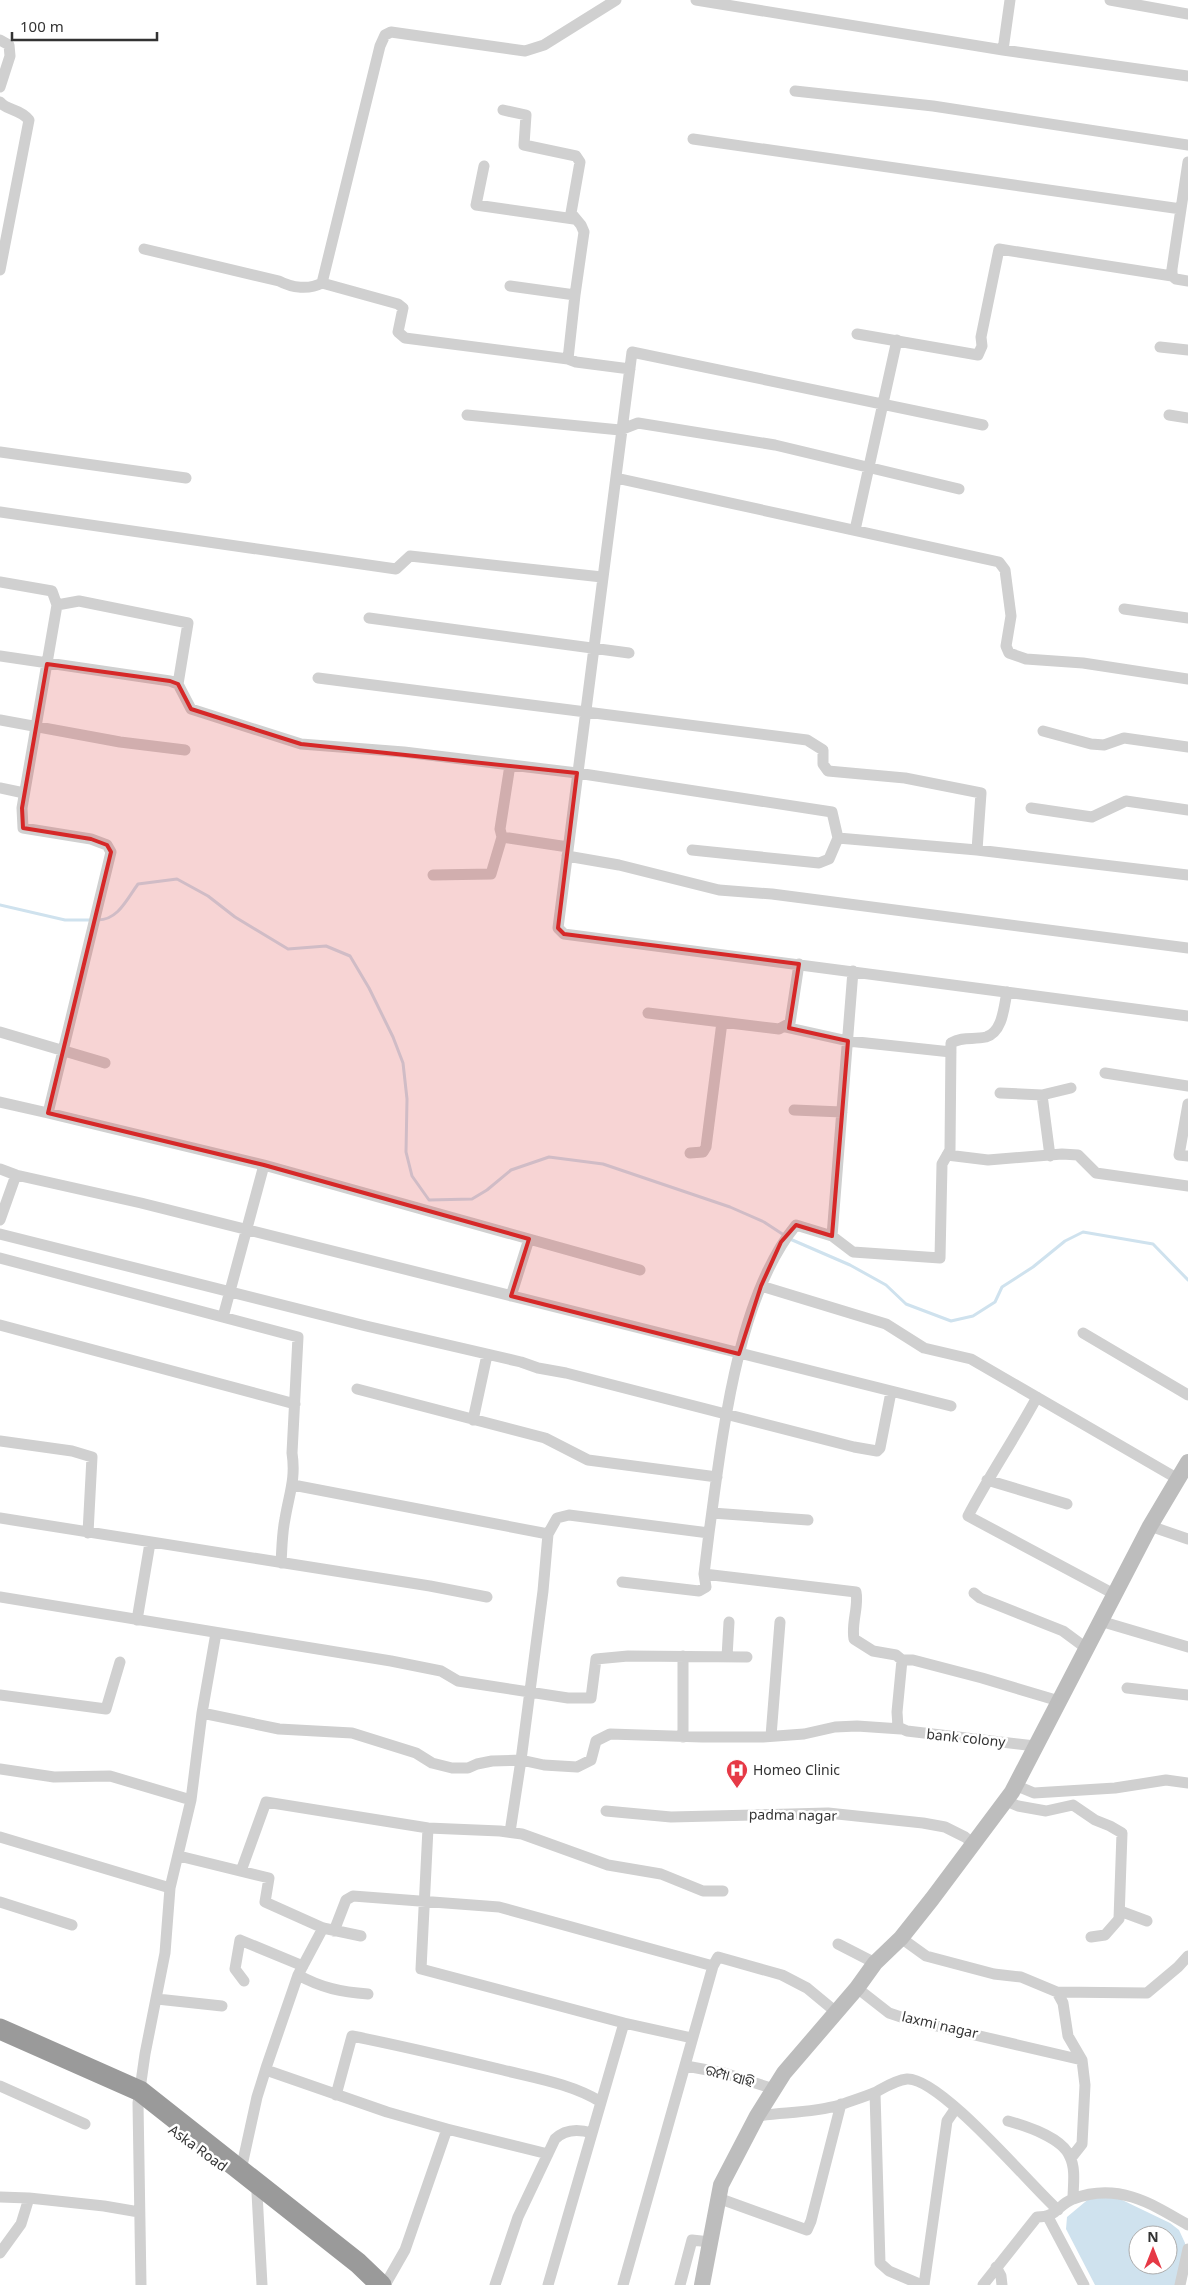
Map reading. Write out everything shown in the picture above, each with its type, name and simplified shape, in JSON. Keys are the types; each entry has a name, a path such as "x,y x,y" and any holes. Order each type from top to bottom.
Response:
{"highway":[{"path":"0,2029 139,2097 242,2170 358,2263 380,2285"},
{"name":"Aska Road","path":"0,2040 139,2097 360,2274 380,2285"}],"street":[{"path":"322,283 368,94 385,35 391,32 525,51 544,46 616,0"},
{"path":"696,0 1003,50 1188,76"},
{"path":"1003,50 1010,0"},
{"path":"1110,0 1188,14"},
{"path":"0,40 8,46 10,56 0,87"},
{"path":"795,91 933,106 1188,145"},
{"path":"0,102 4,107 22,112 30,120 0,270"},
{"path":"503,110 526,115 524,145 576,156 580,162 571,213 584,232 568,359"},
{"path":"693,139 1181,209"},
{"path":"1172,276 1188,162"},
{"path":"484,166 476,205 574,219"},
{"path":"144,248 279,281 288,286 314,287 322,283 398,304 403,308 398,332 405,338 568,359 576,362 630,370"},
{"path":"857,334 978,355 982,346 981,338 999,249 1172,276 1176,279 1188,281"},
{"path":"510,286 575,295"},
{"path":"855,530 897,340"},
{"path":"1160,347 1188,350"},
{"path":"983,425 632,352 558,928 564,934 1188,1016"},
{"path":"467,415 622,430 638,423 775,444 959,489"},
{"path":"1170,415 1188,418"},
{"path":"0,452 186,478"},
{"path":"616,478 999,562 1005,570 1012,616 1006,646 1009,653 1026,659 1083,662 1188,679"},
{"path":"0,512 396,569 410,556 452,559 602,577"},
{"path":"0,582 52,592 57,606 24,793 22,808 23,828 90,839 106,845 111,852 48,1113"},
{"path":"57,606 79,601 188,623 178,684 191,709 301,744 404,752 577,773 832,812 838,838 829,859 819,863 692,850"},
{"path":"1124,610 1188,618"},
{"path":"369,618 629,653"},
{"path":"0,656 170,681 178,684"},
{"path":"318,678 807,740 824,750 822,764 828,771 905,778 981,793 976,850"},
{"path":"0,720 120,742 185,750"},
{"path":"1043,731 1091,744 1104,745 1124,738 1188,747"},
{"path":"433,875 491,874 502,837 500,829 510,765"},
{"path":"0,788 24,793"},
{"path":"1031,808 1092,817 1126,801 1188,810"},
{"path":"502,837 568,851 719,890 772,894 1188,948"},
{"path":"838,838 976,850 1188,875"},
{"path":"648,1013 779,1029 790,1023 799,964"},
{"path":"832,1236 853,971"},
{"path":"622,1582 699,1591 706,1587 704,1574 709,1533 727,1416 739,1354 761,1286 781,1242 796,1225 832,1236 853,1252 940,1258 942,1164 950,1150 951,1044 960,1038 986,1037 993,1033 1002,1020 1007,992"},
{"path":"690,1153 703,1152 706,1147 722,1022"},
{"path":"784,1027 848,1041 951,1052"},
{"path":"0,1032 63,1049 105,1063"},
{"path":"1105,1073 1188,1086"},
{"path":"1000,1094 1042,1095 1072,1088"},
{"path":"1042,1095 1050,1156"},
{"path":"0,1102 264,1165 640,1270"},
{"path":"1188,1104 1179,1154 1188,1156"},
{"path":"794,1110 842,1112"},
{"path":"947,1155 988,1160 1078,1155 1096,1173 1188,1186"},
{"path":"222,1317 264,1165"},
{"path":"0,1169 16,1175 142,1203 951,1406"},
{"path":"0,1220 16,1175"},
{"path":"0,1234 521,1362 538,1368 566,1373 727,1416 878,1450 891,1392"},
{"path":"511,1296 529,1239"},
{"path":"0,1258 298,1337 292,1453 293,1485 285,1519 281,1563"},
{"path":"761,1286 886,1324 924,1348 971,1359 1178,1479"},
{"path":"0,1325 295,1404"},
{"path":"1083,1333 1188,1395"},
{"path":"473,1420 487,1355"},
{"path":"358,1389 545,1438 588,1460 717,1477"},
{"path":"1037,1398 1007,1451 987,1480 968,1516 1114,1594"},
{"path":"0,1441 72,1450 92,1457 88,1534"},
{"path":"702,2285 721,2185 757,2116 784,2073 857,1988 875,1963 901,1938 1006,1800 1150,1526 1188,1462"},
{"path":"987,1480 1067,1504"},
{"path":"293,1485 548,1534"},
{"path":"712,1513 808,1520"},
{"path":"510,1832 530,1692 548,1534 557,1518 569,1515 709,1533"},
{"path":"0,1518 88,1534 430,1586 487,1598"},
{"path":"1150,1526 1188,1539"},
{"path":"137,1620 150,1543"},
{"path":"704,1574 856,1592 857,1598 852,1630 854,1639 873,1651 896,1654 902,1660 914,1660 1059,1701"},
{"path":"974,1593 980,1598 1063,1631 1086,1648"},
{"path":"0,1597 391,1661 441,1671 458,1681 568,1698 591,1698 596,1659 628,1656 747,1657"},
{"path":"1100,1621 1188,1647"},
{"path":"727,1657 729,1622"},
{"path":"771,1736 780,1622"},
{"path":"141,2285 139,2097 165,1953 170,1888 191,1800 202,1713 216,1632"},
{"path":"682,1736 683,1656"},
{"path":"899,1728 897,1712 902,1660"},
{"path":"0,1695 106,1709 120,1662"},
{"path":"1127,1688 1188,1695"},
{"name":"bank colony","path":"202,1713 279,1729 352,1733 416,1753 432,1763 452,1768 468,1768 492,1760 521,1760 544,1765 577,1767 590,1760 596,1741 610,1734 771,1736 804,1734 835,1727 857,1726 899,1728 907,1731 1036,1746"},
{"path":"0,1770 54,1777 110,1776 191,1800"},
{"path":"1015,1785 1034,1792 1115,1788 1166,1780 1188,1783"},
{"path":"1006,1800 1018,1806 1046,1812 1073,1805 1095,1820 1120,1831 1124,1842 1119,1919 1105,1935 1091,1937"},
{"path":"242,1872 266,1802 428,1828 522,1834 608,1865 661,1874 703,1891 723,1891"},
{"name":"padma nagar","path":"606,1811 671,1817 828,1813 945,1827 974,1844"},
{"path":"428,1828 421,1969 624,2023 692,2038"},
{"path":"0,1837 170,1888"},
{"path":"179,1856 269,1878 265,1902 329,1929 360,1936"},
{"path":"242,2170 257,2097 301,1971 350,1896 499,1908 713,1966"},
{"path":"0,1902 72,1925"},
{"path":"1120,1911 1147,1921"},
{"path":"901,1938 926,1956 994,1974 1021,1977 1057,1992 1147,1992 1178,1967 1188,1956"},
{"path":"244,1981 235,1969 240,1940 301,1971 317,1986 341,1992 368,1994"},
{"path":"838,1944 875,1963"},
{"path":"623,2285 660,2149 686,2066 692,2038 713,1966 718,1957 782,1976 807,1988 836,2012"},
{"name":"laxmi nagar","path":"857,1988 889,2013 907,2019 1030,2046 1082,2060"},
{"path":"1057,1992 1063,2004 1068,2036 1082,2060 1085,2085 1082,2144 1071,2158"},
{"path":"157,1999 222,2006"},
{"path":"548,2285 624,2023"},
{"path":"336,2095 352,2036 397,2044 534,2078 579,2090 601,2102"},
{"name":"ରମ୍ପା ସାହି","path":"686,2066 724,2073 774,2088"},
{"path":"266,2070 336,2095 447,2129 548,2154"},
{"path":"757,2116 816,2111 841,2104 907,2079 917,2080 930,2086 956,2108 1053,2214 1084,2285"},
{"path":"0,2086 84,2124"},
{"path":"875,2092 880,2263 889,2270 923,2285 947,2121 956,2108"},
{"path":"718,2198 807,2230 811,2221 841,2104"},
{"path":"1008,2122 1033,2128 1066,2149 1071,2158 1073,2199"},
{"path":"385,2285 405,2250 447,2129"},
{"path":"495,2285 518,2217 555,2139 560,2134 569,2131 592,2133"},
{"path":"983,2285 1037,2217 1053,2214 1073,2199 1095,2192 1115,2192 1154,2205 1188,2225"},
{"path":"257,2193 262,2285"},
{"path":"0,2197 104,2206 139,2212"},
{"path":"0,2253 21,2224 28,2198"},
{"path":"680,2285 692,2240 710,2242"},
{"path":"1180,2285 1188,2250"},
{"path":"996,2267 1001,2276 1002,2285"}],"highlighted area":[{"path":"47,664 170,681 178,684 191,709 301,744 577,773 558,928 564,934 799,964 789,1028 848,1041 832,1236 796,1225 781,1242 761,1286 739,1354 511,1296 529,1239 264,1165 48,1113 111,852 107,845 91,839 23,828 22,808"}],"water":[{"path":"1091,2197 1118,2198 1170,2223 1173,2225 1128,2225 1128,2275 1178,2275 1178,2229 1185,2243 1186,2251 1178,2285 1095,2285 1066,2229 1067,2217"}],"waterway":[{"path":"98,920 117,913 138,884 177,879 208,896 235,917 288,949 326,946 350,956 369,988 393,1037 403,1063 407,1099 406,1152 412,1176 429,1200 472,1199 487,1190 511,1170 549,1157 603,1164 730,1207 764,1222 790,1239 850,1265 886,1285 906,1304 951,1321 973,1316 995,1302 1002,1287 1033,1267 1065,1241 1083,1232 1153,1244 1188,1280"},
{"path":"0,905 65,920 91,920"}],"place":[{"name":"Homeo Clinic","path":"737,1789"}]}
